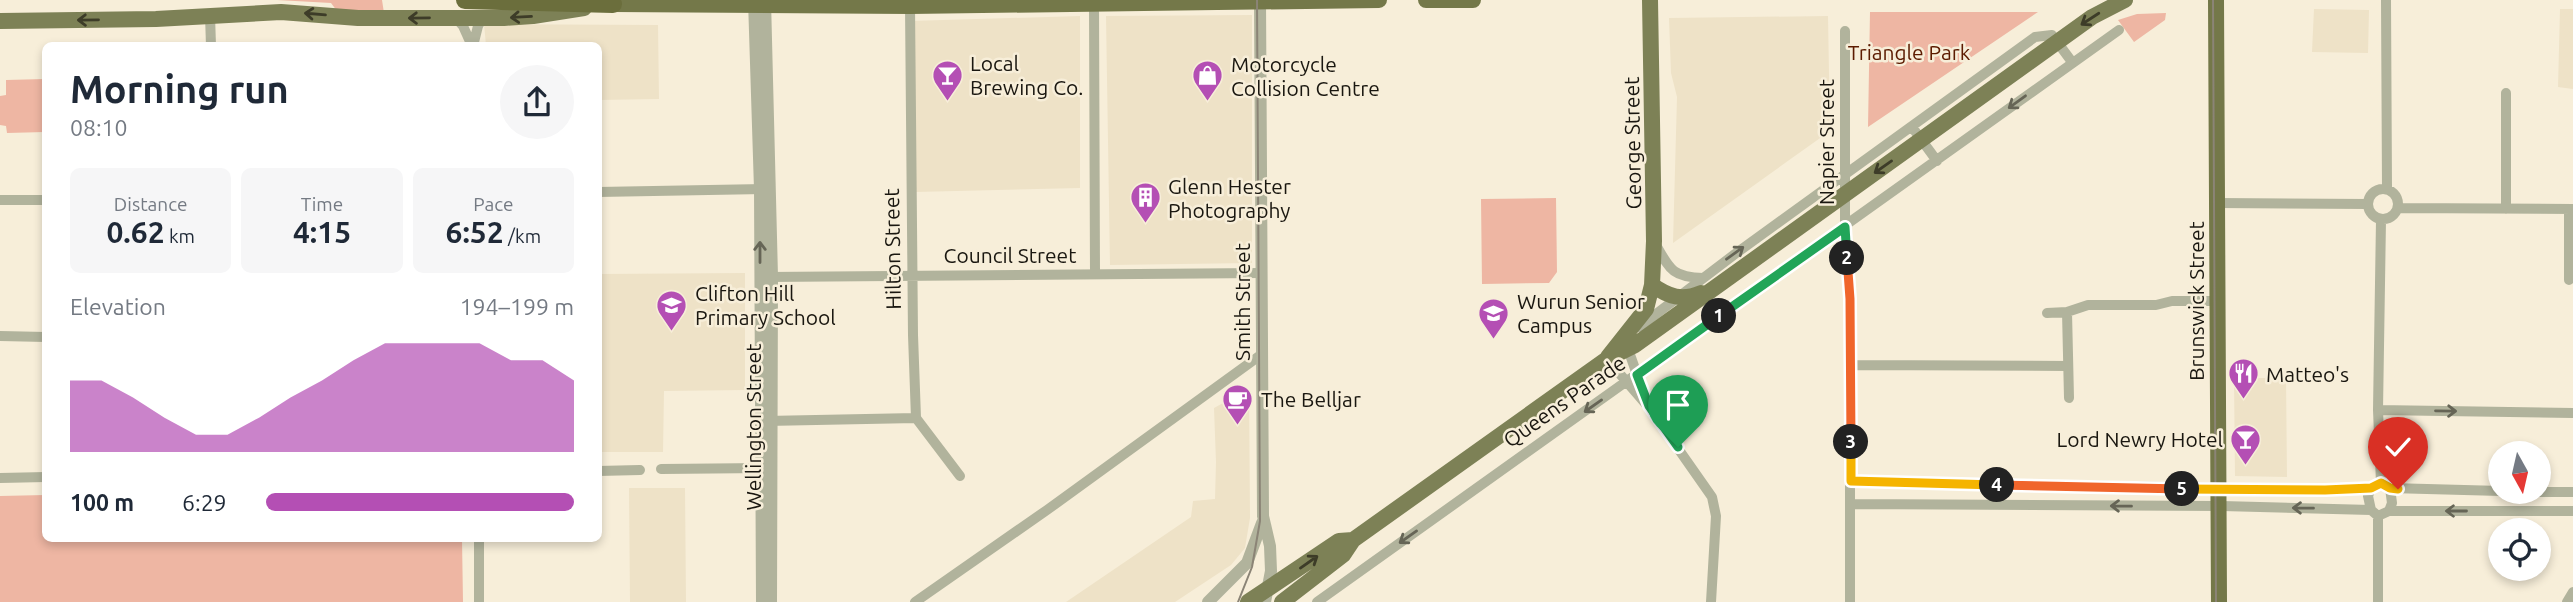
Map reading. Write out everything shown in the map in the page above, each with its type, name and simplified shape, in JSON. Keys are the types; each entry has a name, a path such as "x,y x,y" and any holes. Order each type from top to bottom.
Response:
{"highway":[{"path":"465,0 910,6 1379,0"},
{"path":"1426,0 1472,0"},
{"name":"Brunswick Street","path":"2216,0 2219,602"}],"main road":[{"name":"George Street","path":"1650,0 1654,242 1652,285"},
{"name":"Queens Parade","path":"1282,602 1343,555 1353,540 1709,282 1845,194 1917,133 2092,17 2125,0"},
{"path":"0,20 156,19 281,12 358,18 483,18 533,16 613,4"},
{"path":"1652,285 1676,298 1694,296 1709,282"},
{"name":"Queens Parade","path":"1625,344 1646,309 1652,285"},
{"name":"Queens Parade","path":"1248,602 1266,596 1339,541 1353,540"}],"street":[{"path":"2386,0 2387,189"},
{"name":"Smith Street","path":"1260,1 1263,516 1270,546 1271,573 1266,596"},
{"name":"Wellington Street","path":"760,3 771,602"},
{"path":"1094,4 1095,274"},
{"name":"Hilton Street","path":"910,6 916,418"},
{"path":"210,15 211,42"},
{"path":"456,17 471,42"},
{"path":"474,42 483,18"},
{"name":"Queens Parade","path":"1317,602 2119,30"},
{"name":"Napier Street","path":"1845,32 1845,227 1850,299 1851,602"},
{"path":"2057,41 2072,62"},
{"path":"2506,93 2506,209"},
{"path":"1917,133 1937,161"},
{"name":"Queens Parade","path":"1709,282 1845,175 1917,133"},
{"path":"602,192 765,189"},
{"path":"2387,189 2396,195 2399,208 2391,218 2381,220 2371,214 2368,204 2372,194 2387,189"},
{"path":"0,200 42,200"},
{"path":"2217,203 2368,204"},
{"path":"2399,208 2571,209 2569,280"},
{"path":"2381,220 2378,410 2386,486 2392,498 2389,511"},
{"path":"1654,242 1674,272 1709,282"},
{"name":"Council Street","path":"766,277 1261,273"},
{"name":"Queens Parade","path":"1625,344 1676,298"},
{"path":"2047,313 2067,312 2088,305 2218,301"},
{"path":"2067,312 2069,398"},
{"path":"0,336 42,337"},
{"path":"1625,344 1651,410"},
{"path":"915,602 1262,354"},
{"path":"1606,359 1651,410 1713,500 1716,522 1711,602"},
{"path":"1850,365 2068,366"},
{"path":"2378,410 2573,414"},
{"path":"766,421 916,418 960,476"},
{"path":"662,469 767,468"},
{"name":"Wellington Street","path":"762,602 767,468"},
{"path":"602,471 640,470"},
{"path":"0,478 42,477"},
{"path":"1851,481 2219,489 2386,486 2488,490"},
{"path":"2371,488 2368,496 2374,513 2378,602"},
{"path":"2552,492 2573,492"},
{"path":"1851,504 2219,506 2374,513 2573,511"},
{"path":"1209,602 1247,563 1259,535 1263,516"},
{"path":"479,542 479,602"},
{"path":"2567,602 2573,592"}],"shaded area":[{"path":"2314,9 2369,10 2368,53 2312,52"},
{"path":"2560,9 2573,9 2573,89 2558,87"},
{"path":"1252,15 1252,263 1110,265 1106,16"},
{"path":"1080,16 1080,188 915,192 910,21"},
{"path":"1828,16 1830,131 1673,243 1677,97 1671,73 1669,18"},
{"path":"484,24 658,25 659,99 602,100 602,42 486,42"},
{"name":"Clifton Hill Primary School","path":"745,273 745,390 664,391 663,452 602,452 602,274"},
{"path":"2234,378 2286,378 2287,477 2235,476"},
{"path":"1249,389 1250,518 1245,548 1231,565 1175,602 1066,602 1191,517 1193,501 1215,499 1214,408"},
{"path":"629,488 685,488 686,602 630,602"}],"green space":[{"path":"277,0 382,0 384,13 337,11 331,3"},
{"name":"Triangle Park","path":"1870,12 2038,12 1868,127"},
{"path":"2166,13 2165,20 2134,42 2118,20 2137,14"},
{"path":"42,79 42,132 7,133 6,126 0,125 0,96 6,95 6,80"},
{"path":"1556,198 1557,272 1549,283 1482,284 1481,199"},
{"path":"42,495 42,542 462,542 463,602 0,602 0,496"}],"tram line":[{"path":"1238,602 1252,567 1260,521 1257,0"},
{"path":"2213,0 2216,602"}],"place":[{"name":"Local Brewing Co.","path":"947,102"},
{"name":"Motorcycle Collision Centre","path":"1208,103"},
{"name":"Glenn Hester Photography","path":"1145,225"},
{"name":"Clifton Hill Primary School","path":"672,332"},
{"name":"Wurun Senior Campus","path":"1494,340"},
{"name":"Matteo's","path":"2243,401"},
{"name":"The Belljar","path":"1238,426"},
{"name":"Lord Newry Hotel","path":"2246,466"}],"route":[{"path":"1678,447 1649,406 1637,375 1845,227 1850,299 1851,481 2325,490 2371,488 2381,483 2398,489"}]}
